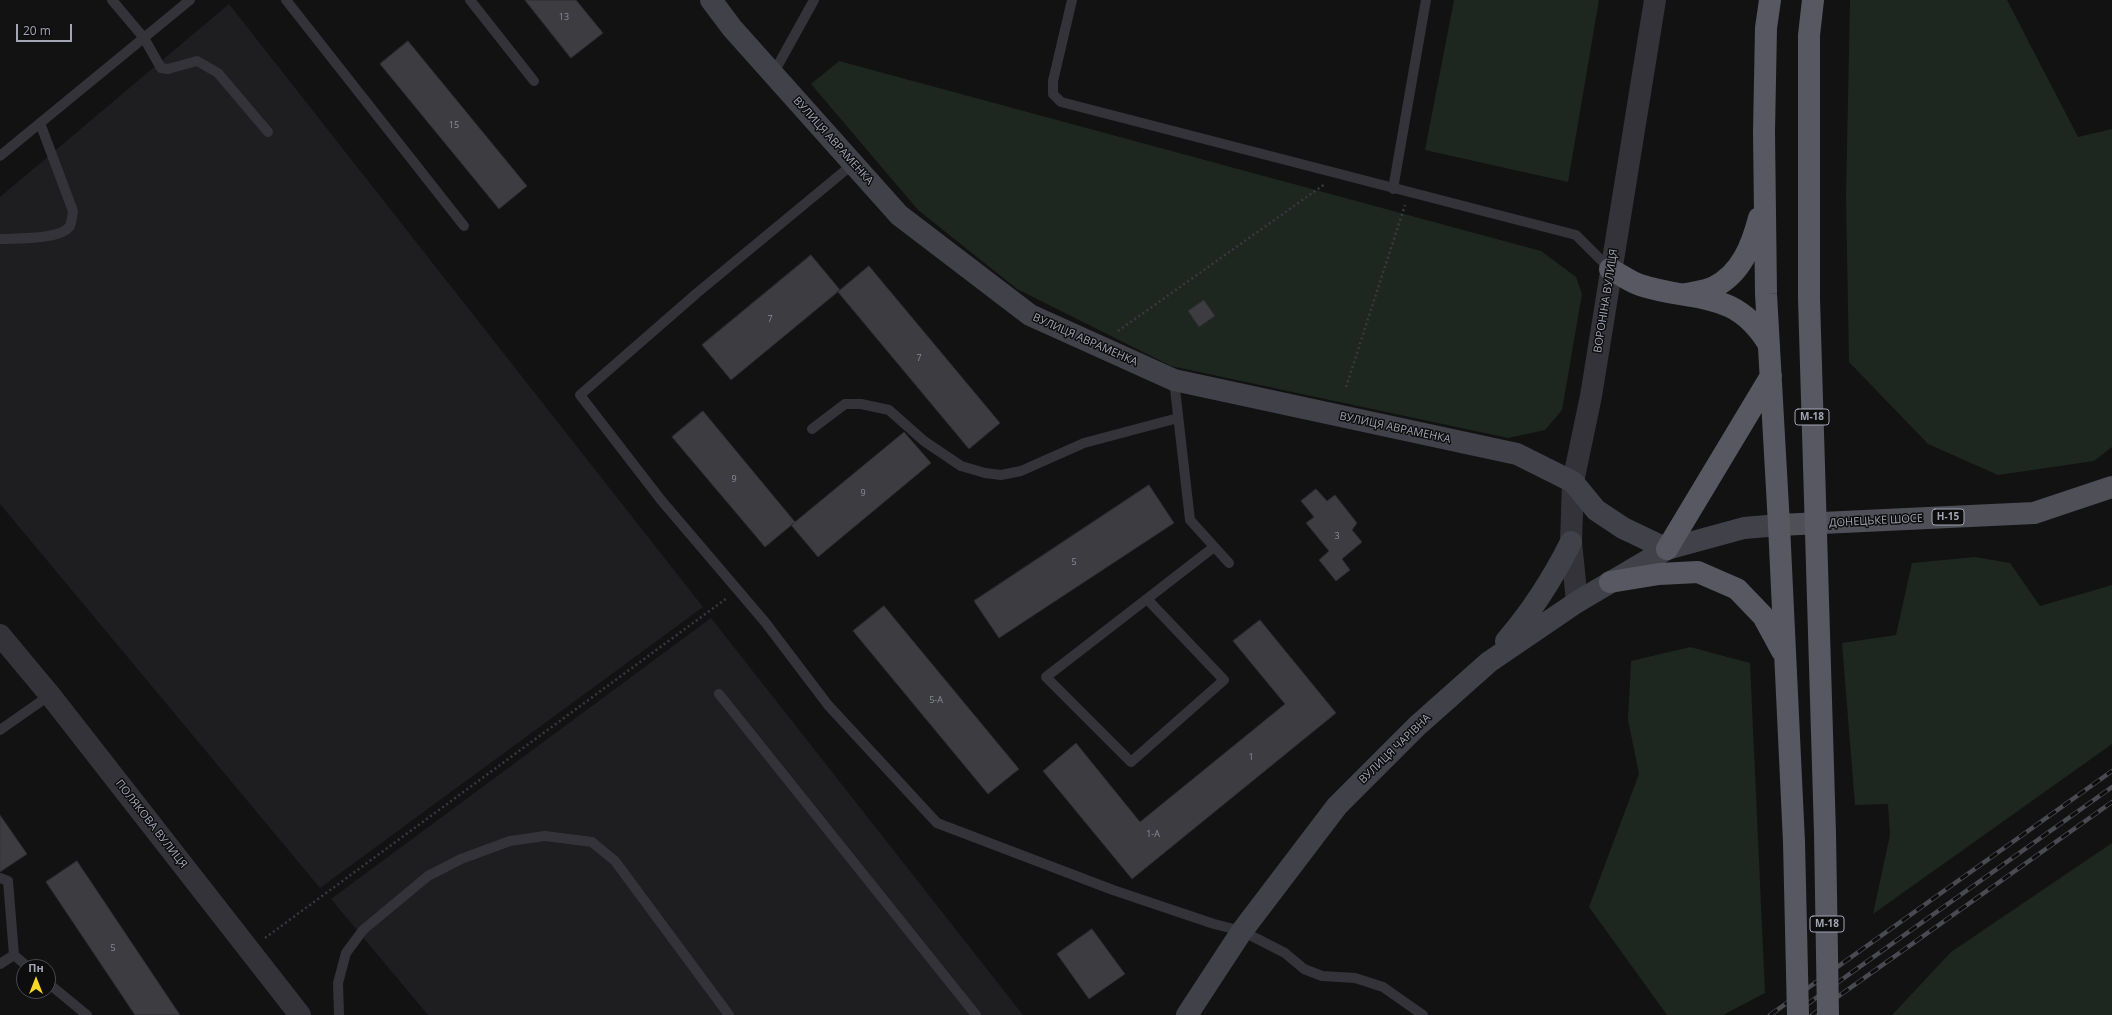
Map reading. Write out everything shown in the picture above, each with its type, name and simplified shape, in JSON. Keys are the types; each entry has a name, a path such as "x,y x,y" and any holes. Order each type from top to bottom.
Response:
{"highway":[{"name":"М-18","path":"1770,0 1766,36 1766,294 1772,376 1794,842 1798,1015"},
{"name":"М-18","path":"1812,0 1809,43 1809,300 1825,833 1828,1015"},
{"path":"1681,295 1714,287 1740,266 1754,240 1765,192"},
{"path":"1610,269 1640,285 1724,303 1745,315 1759,329 1769,345"},
{"path":"1667,549 1772,376"},
{"path":"1610,582 1660,574 1698,572 1738,588 1763,616 1784,654"}],"main road":[{"name":"ВУЛИЦЯ АВРАМЕНКА","path":"710,0 732,28 899,215 1030,315 1174,380 1517,454 1573,482"},
{"path":"1573,482 1596,510 1623,528 1667,549"},
{"name":"ДОНЕЦЬКЕ ШОСЕ","path":"1779,525 2034,513 2112,487"},
{"name":"ВУЛИЦЯ ЧАРІВНА","path":"1187,1015 1242,931 1338,806 1417,726 1489,662 1577,602 1667,549 1744,528 1779,525"},
{"path":"1489,662 1532,608 1557,570 1571,542"}],"street":[{"name":"ВОРОНІНА ВУЛИЦЯ","path":"1577,602 1571,542 1573,482 1591,396 1610,269 1655,0"},
{"name":"ПОЛЯКОВА ВУЛИЦЯ","path":"0,635 50,695 300,1015"}],"lane":[{"path":"112,0 144,38 161,68 168,69 197,61 218,73 268,132"},
{"path":"0,156 190,0"},
{"path":"286,0 464,226"},
{"path":"470,0 534,81"},
{"path":"773,74 814,0"},
{"path":"1072,0 1053,81 1053,94 1061,102 1338,175 1576,235 1610,269"},
{"path":"1393,189 1426,0"},
{"path":"0,239 56,235 69,227 72,219 73,210 40,124"},
{"path":"853,164 697,293 580,395 661,500 765,622 828,705 937,823 1113,890 1214,924 1242,931 1284,953 1304,969 1322,976 1355,978 1383,987 1423,1015"},
{"path":"1174,380 1190,520 1229,563"},
{"path":"812,429 845,404 861,404 889,410 924,441 962,466 985,473 1001,474 1021,471 1084,443 1178,418"},
{"path":"1147,599 1224,680 1131,762 1046,677 1214,547"},
{"path":"719,694 976,1015"},
{"path":"0,730 50,695"},
{"path":"339,1015 338,983 346,953 363,930 428,876 461,859 510,841 545,836 592,842 615,862 730,1015"},
{"path":"0,878 8,881 14,955 19,959"},
{"path":"0,964 14,955"},
{"path":"56,990 87,1015"}],"path":[{"path":"1118,331 1338,175"},
{"path":"1346,387 1409,193"},
{"path":"249,950 738,590"}],"shaded area":[{"path":"1454,0 1599,0 1568,182 1425,150"},
{"path":"1850,0 2007,0 2078,137 2112,129 2112,447 2094,461 1998,475 1928,444 1849,362 1846,198"},
{"path":"229,4 703,607 320,888 0,504 0,197"},
{"path":"839,61 1541,251 1576,277 1582,294 1562,410 1545,430 1508,438 1171,366 1017,289 918,210 811,84"},
{"path":"1975,557 2010,563 2040,606 2112,585 2112,744 1873,914 1890,835 1888,804 1855,805 1842,643 1896,635 1912,563"},
{"path":"711,618 1023,1015 428,1015 331,899"},
{"path":"1690,647 1750,663 1765,993 1723,1015 1667,1015 1589,907 1639,774 1628,720 1631,661"},
{"path":"2112,843 2112,1015 1892,1015 1951,952"}],"building":[{"path":"525,0 576,0 603,33 571,58"},
{"path":"408,41 527,186 499,209 380,64"},
{"path":"811,255 840,290 731,380 702,345"},
{"path":"869,266 1000,423 969,449 838,292"},
{"path":"1204,300 1215,316 1199,327 1188,311"},
{"path":"703,411 795,522 904,432 931,463 818,557 791,525 765,547 672,437"},
{"path":"1149,485 1174,523 999,638 974,601"},
{"path":"1316,489 1327,501 1335,495 1357,523 1352,530 1362,542 1342,559 1350,570 1336,581 1319,560 1329,551 1306,523 1314,517 1301,501"},
{"path":"884,606 1019,769 988,794 853,631"},
{"path":"1260,620 1336,713 1132,879 1043,771 1076,743 1140,822 1285,704 1233,641"},
{"path":"0,815 27,854 0,872"},
{"path":"77,861 180,1015 135,1015 46,882"},
{"path":"1092,929 1125,974 1089,999 1057,954"}],"railway":[{"path":"1770,1015 2112,771"},
{"path":"1792,1015 2112,787"},
{"path":"1812,1015 2112,802"}]}
